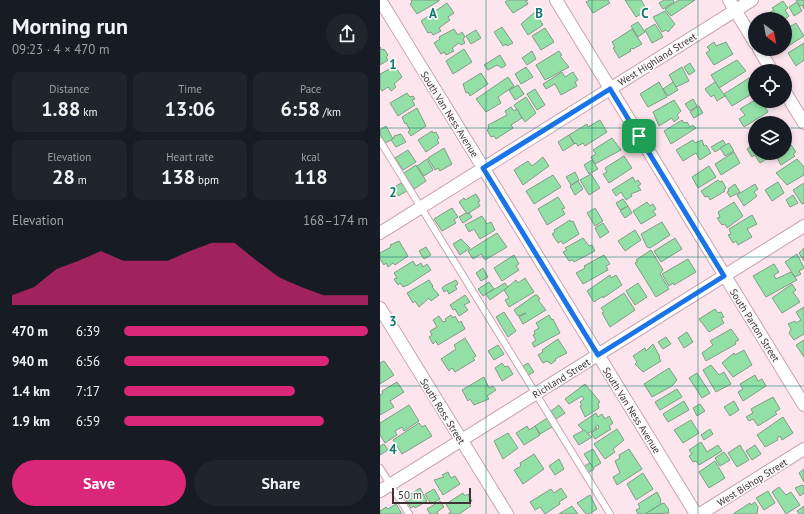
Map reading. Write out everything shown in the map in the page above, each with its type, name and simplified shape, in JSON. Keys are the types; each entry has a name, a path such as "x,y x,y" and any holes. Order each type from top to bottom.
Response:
{"street":[{"name":"South Van Ness Avenue","path":"380,0 696,514"},
{"name":"South Parton Street","path":"556,0 804,405"},
{"name":"West Highland Street","path":"380,233 610,89 732,5 752,0"},
{"path":"732,5 748,31"},
{"path":"792,103 804,123"},
{"name":"Richland Street","path":"380,491 804,226"},
{"name":"South Ross Street","path":"380,308 507,514"},
{"name":"West Bishop Street","path":"700,514 804,449"}],"lane":[{"path":"380,141 610,514"},
{"path":"380,468 409,514"}],"building":[{"path":"411,0 439,1 417,14 410,4 412,2"},
{"path":"508,0 528,0 526,1 528,4 513,13 505,2"},
{"path":"590,0 608,0 610,3 593,13 586,2"},
{"path":"625,0 641,0 647,10 636,17"},
{"path":"664,0 673,0 674,2 663,9 659,3"},
{"path":"679,0 695,0 671,16 665,9"},
{"path":"796,0 804,0 804,9 802,5 800,6"},
{"path":"783,1 788,8 785,10 786,12 770,12 774,10 772,8"},
{"path":"797,2 802,11 794,16 789,7"},
{"path":"447,3 454,13 448,17 450,20 439,28 441,31 433,35 431,32 428,33 421,21"},
{"path":"665,11 675,24 668,32 666,30 662,32 653,17"},
{"path":"535,12 543,25 528,35 521,24"},
{"path":"638,22 645,32 638,37 631,26"},
{"path":"796,23 804,36 792,44 792,26"},
{"path":"655,24 663,37 652,43 645,30"},
{"path":"502,27 513,43 507,46 506,44 503,46 494,32"},
{"path":"545,28 554,42 541,50 532,36"},
{"path":"454,29 458,35 462,32 465,37 463,39 465,43 461,45 459,43 452,48 454,51 446,55 444,52 441,54 434,43 440,39 439,37"},
{"path":"632,29 642,44 630,49 631,51 619,58 613,48 615,47 612,42"},
{"path":"476,30 481,38 471,44 466,36"},
{"path":"714,42 716,46 726,42 733,54 714,65 706,53 710,50 707,47"},
{"path":"804,43 804,60 796,66 790,56 792,56 792,50"},
{"path":"380,47 382,50 384,49 388,55 386,57 388,60 380,65"},
{"path":"464,49 472,62 453,74 446,61"},
{"path":"532,51 536,59 527,65 522,58"},
{"path":"559,51 562,55 560,56 569,67 545,80 536,65"},
{"path":"500,55 506,65 502,68 497,65 488,70 484,65"},
{"path":"737,60 746,71 719,88 711,75"},
{"path":"690,63 695,71 689,75 684,67"},
{"path":"395,66 402,77 394,84 396,87 391,91 388,87 382,91 380,88 380,74"},
{"path":"526,67 533,77 521,84 515,74"},
{"path":"682,67 689,81 676,87 669,75"},
{"path":"562,72 565,77 573,72 578,80 575,82 577,86 561,95 555,84 546,89 543,84"},
{"path":"481,73 488,84 470,96 468,92 466,93 463,84"},
{"path":"508,77 514,86 498,97 501,103 486,112 476,99"},
{"path":"748,79 748,96 732,106 724,94"},
{"path":"659,82 667,97 648,107 640,94"},
{"path":"673,82 678,90 668,96 663,89"},
{"path":"715,82 725,96 717,101 714,95 711,97 705,89"},
{"path":"518,85 524,94 515,100 509,90"},
{"path":"535,89 545,105 537,110 527,94"},
{"path":"407,93 410,97 413,96 415,99 412,100 415,105 398,116 390,103"},
{"path":"526,97 536,113 525,122 514,105"},
{"path":"693,99 697,106 690,111 685,104"},
{"path":"674,100 681,111 677,115 679,118 674,122 672,118 659,126 653,112"},
{"path":"748,104 748,108 766,108 768,112 762,116 748,116 748,124 744,127 739,119 745,115 740,109"},
{"path":"699,106 703,113 694,118 690,112"},
{"path":"511,107 514,111 517,109 522,118 511,125 513,128 496,139 494,136 491,137 487,130 489,128 488,125 507,115 505,111"},
{"path":"417,108 426,126 411,136 408,132 410,130 402,117"},
{"path":"600,120 607,132 585,146 583,143 578,146 576,143 575,144 569,135 587,124 588,127"},
{"path":"682,120 684,123 687,122 690,127 693,125 696,128 671,144 664,131"},
{"path":"386,126 393,139 385,143 380,134 380,130"},
{"path":"432,131 433,133 436,132 439,138 437,140 439,143 426,152 418,140"},
{"path":"401,134 406,142 396,147 391,140 394,136"},
{"path":"569,135 574,144 563,151 558,142"},
{"path":"612,138 621,150 595,164 591,157 596,154 593,150"},
{"path":"693,140 695,143 702,140 704,146 706,145 711,153 700,160 696,153 683,161 676,150"},
{"path":"723,140 726,145 715,152 711,147"},
{"path":"729,143 734,151 725,156 720,148"},
{"path":"792,146 796,152 793,154 795,156 792,158"},
{"path":"444,148 452,164 440,171 438,168 435,170 428,158"},
{"path":"408,150 416,162 403,170 395,158"},
{"path":"734,152 740,163 721,175 715,164"},
{"path":"624,156 632,168 609,183 603,174 607,172 605,168"},
{"path":"543,157 549,166 523,185 514,170 528,161 532,166"},
{"path":"427,159 433,170 424,176 417,166"},
{"path":"797,159 804,167 804,175 787,185 776,173"},
{"path":"592,160 598,169 589,174 584,165"},
{"path":"758,160 765,160 760,163"},
{"path":"778,160 789,160 781,165"},
{"path":"416,165 426,181 414,189 404,173"},
{"path":"709,166 716,177 698,188 692,177"},
{"path":"575,172 579,180 571,185 566,177"},
{"path":"591,174 600,188 589,195 580,180"},
{"path":"553,175 561,187 534,204 526,191"},
{"path":"633,177 635,182 638,180 641,184 638,186 641,190 631,194 632,196 626,200 621,192 616,196 612,190"},
{"path":"718,180 720,182 722,181 726,188 724,189 725,191 710,200 708,196 705,197 701,191"},
{"path":"578,181 583,189 575,195 570,186"},
{"path":"778,182 784,193 772,201 765,190"},
{"path":"401,183 407,191 398,196 393,188"},
{"path":"804,183 804,203 802,204 793,190"},
{"path":"735,184 740,192 730,197 727,192 729,191 728,189"},
{"path":"755,184 758,189 754,192 757,196 744,206 737,195"},
{"path":"476,194 480,201 478,202 480,206 467,214 459,202 464,198 465,200"},
{"path":"793,195 798,203 790,207 786,200"},
{"path":"558,197 565,208 562,209 565,214 547,225 538,209"},
{"path":"623,199 628,206 620,210 616,203"},
{"path":"647,202 650,206 653,204 656,209 653,211 656,215 641,224 633,211"},
{"path":"734,202 743,216 727,228 725,224 722,225 717,218 720,217 718,212"},
{"path":"628,206 632,213 625,218 620,211"},
{"path":"452,208 458,217 454,220 456,223 442,231 434,219"},
{"path":"595,208 603,221 595,226 587,213"},
{"path":"469,213 472,217 463,223 459,217"},
{"path":"752,215 757,224 747,229 752,237 738,245 736,241 733,243 728,235 731,234 729,229"},
{"path":"482,216 487,224 491,222 495,230 480,239 474,229 469,232 465,225"},
{"path":"570,220 571,222 573,221 579,234 563,244 561,241 558,243 552,234 555,232 554,230"},
{"path":"662,222 670,235 650,248 647,247 641,234"},
{"path":"603,223 609,232 600,238 595,228"},
{"path":"635,230 641,240 625,251 618,241"},
{"path":"497,233 507,247 485,260 481,254 473,259 468,251"},
{"path":"583,238 589,246 592,245 595,251 574,262 572,260 569,261 563,252 567,250 565,248"},
{"path":"675,238 682,249 661,262 654,251"},
{"path":"461,239 470,248 460,255 453,244"},
{"path":"399,241 408,256 395,265 393,263 388,267 386,263 384,265 380,259 380,253 391,247 390,245"},
{"path":"426,247 431,255 424,259 419,251"},
{"path":"804,248 804,261 799,253"},
{"path":"651,250 663,270 660,274 669,289 656,297 635,263 638,261 636,260"},
{"path":"797,254 804,268 799,271 801,274 795,277 785,262"},
{"path":"514,255 519,264 516,266 519,270 502,281 494,268"},
{"path":"604,255 610,264 606,266 608,270 583,284 576,273 585,268 584,266"},
{"path":"688,259 696,272 674,285 673,283 669,286 662,274"},
{"path":"413,261 416,266 421,263 423,267 427,264 431,270 408,285 403,287 400,283 398,285 394,279 397,278 394,273"},
{"path":"774,264 779,272 774,275 776,279 791,272 797,280 766,297 753,276"},
{"path":"483,268 488,277 481,281 476,273"},
{"path":"610,275 611,278 616,275 622,285 603,298 603,296 594,302 587,291"},
{"path":"525,278 534,292 509,307 505,300 509,298 504,290 516,280 518,283"},
{"path":"429,280 433,286 432,287 439,295 431,301 429,298 419,307 415,301 413,303 407,293"},
{"path":"456,280 458,284 455,286 457,289 449,294 447,290 444,292 442,288 444,286"},
{"path":"489,282 494,289 483,296 478,289"},
{"path":"505,283 508,287 490,300 486,294"},
{"path":"638,283 647,297 635,305 626,291"},
{"path":"792,284 796,290 793,292 800,302 782,313 772,298"},
{"path":"624,293 635,310 610,327 602,313 604,312 601,308"},
{"path":"465,295 470,302 464,305 468,310 459,316 455,309 453,310 450,305"},
{"path":"537,295 540,299 538,300 546,310 523,324 519,317 526,313 518,316 514,310"},
{"path":"804,307 804,334 794,340 789,333 791,329 788,324 795,321 796,323 801,320 796,312"},
{"path":"715,309 718,313 721,312 724,317 721,318 724,323 709,332 699,319"},
{"path":"504,312 516,331 508,337 496,317"},
{"path":"451,315 453,318 455,316 459,323 461,321 465,329 438,345 436,341 433,344 429,337 432,335 430,331 437,327 433,320 439,316 443,322 446,321 445,319"},
{"path":"549,315 552,320 553,319 560,333 534,347 532,343 536,340 533,335 535,334 534,331 539,328 536,323"},
{"path":"731,329 739,340 735,342 736,344 706,361 702,353 713,345 710,341"},
{"path":"687,332 693,342 684,348 678,338"},
{"path":"666,337 671,344 663,349 658,342"},
{"path":"465,338 476,356 473,358 475,360 455,372 452,368 449,371 441,359 456,349 454,345"},
{"path":"558,339 567,353 555,359 556,360 551,364 547,361 543,363 538,355 543,352 542,350"},
{"path":"804,340 804,357 796,345"},
{"path":"653,344 661,361 643,372 635,364 637,362 633,356 645,348 646,351"},
{"path":"498,345 504,354 494,360 488,351"},
{"path":"744,350 752,365 733,377 722,363 734,353 735,355"},
{"path":"384,361 394,375 380,384 380,363"},
{"path":"502,363 505,367 508,366 513,374 502,381 495,368"},
{"path":"528,363 534,372 528,375 523,366"},
{"path":"711,365 719,375 724,372 731,384 716,392 703,370"},
{"path":"669,368 677,380 672,386 652,397 644,384"},
{"path":"697,373 710,393 702,398 689,378"},
{"path":"755,375 758,381 762,379 766,386 743,401 738,392 743,389 740,384"},
{"path":"484,377 489,388 493,386 496,390 487,396 489,399 474,405 470,399 468,401 462,390"},
{"path":"397,382 404,392 390,401 394,407 380,415 380,395 383,393 382,391"},
{"path":"585,384 600,402 598,403 599,408 585,417 580,406 582,405 580,402 584,399 582,396 569,404 565,399"},
{"path":"677,389 682,397 660,410 655,402"},
{"path":"773,397 780,409 775,412 777,414 758,426 753,419 749,421 746,417 753,413 751,409"},
{"path":"684,401 689,410 668,422 663,414"},
{"path":"734,401 739,410 730,416 724,407"},
{"path":"700,404 705,411 697,416 693,408"},
{"path":"409,405 419,421 404,431 402,427 395,431 397,435 385,443 380,435 380,423"},
{"path":"559,405 565,413 556,419 551,411"},
{"path":"596,413 598,417 602,414 605,419 609,416 613,423 609,426 611,429 595,439 591,433 599,428 598,425 595,427 597,428 587,434 578,425"},
{"path":"783,417 793,433 782,440 780,436 777,438 778,440 765,447 757,435"},
{"path":"547,418 552,427 540,434 535,426"},
{"path":"691,420 699,433 683,443 674,430"},
{"path":"419,423 422,427 425,425 432,436 402,454 393,440"},
{"path":"527,426 529,430 535,426 540,435 524,445 516,433"},
{"path":"617,429 624,440 613,449 615,452 605,459 594,444"},
{"path":"710,429 713,434 704,440 701,435"},
{"path":"584,430 592,437 579,445 573,436"},
{"path":"508,433 518,448 503,459 494,441"},
{"path":"701,442 707,452 718,445 722,451 699,465 696,461 693,462 689,456 692,454 689,450"},
{"path":"384,444 388,450 380,455 380,446"},
{"path":"740,445 749,460 737,467 728,453"},
{"path":"755,445 761,454 752,460 746,451"},
{"path":"593,449 601,463 593,468 584,454"},
{"path":"629,449 642,469 617,485 613,477 620,473 615,461 620,458 619,455"},
{"path":"724,452 730,460 720,466 715,458"},
{"path":"534,454 544,469 523,484 514,470 521,466 520,463"},
{"path":"559,459 564,469 555,475 549,466"},
{"path":"715,461 725,478 709,488 699,472"},
{"path":"590,463 594,469 588,473 584,466"},
{"path":"804,469 804,482 799,473"},
{"path":"448,472 451,478 455,476 460,484 443,495 434,480 444,477 442,475"},
{"path":"643,473 653,489 636,500 627,484"},
{"path":"802,485 804,486 804,493 800,496 795,488"},
{"path":"779,487 786,495 791,492 800,505 786,514 772,492"},
{"path":"420,488 427,501 415,508 414,506 411,508 405,498"},
{"path":"561,488 567,497 559,502 560,504 545,514 540,507 535,510 530,502 551,489 554,493"},
{"path":"434,489 440,499 431,504 425,494"},
{"path":"768,491 775,503 764,510 756,498"},
{"path":"657,492 661,500 661,504 645,514 638,514 636,510 640,508 638,504"},
{"path":"463,493 465,496 468,494 472,501 469,503 471,506 459,514 448,514 451,512 446,504"},
{"path":"590,495 597,509 589,514 586,514 577,503"},
{"path":"440,501 444,507 437,512 438,514 430,514 427,509"},
{"path":"755,502 758,507 757,514 733,514 750,503 751,505"},
{"path":"663,503 669,510 669,513 645,514"},
{"path":"396,504 402,514 380,514 380,511 386,507 388,509"},
{"path":"572,506 578,514 559,514"},
{"path":"804,506 804,514 799,514 797,511"}],"route":[{"path":"610,89 639,136 724,276 598,355 483,168 610,89"}]}
